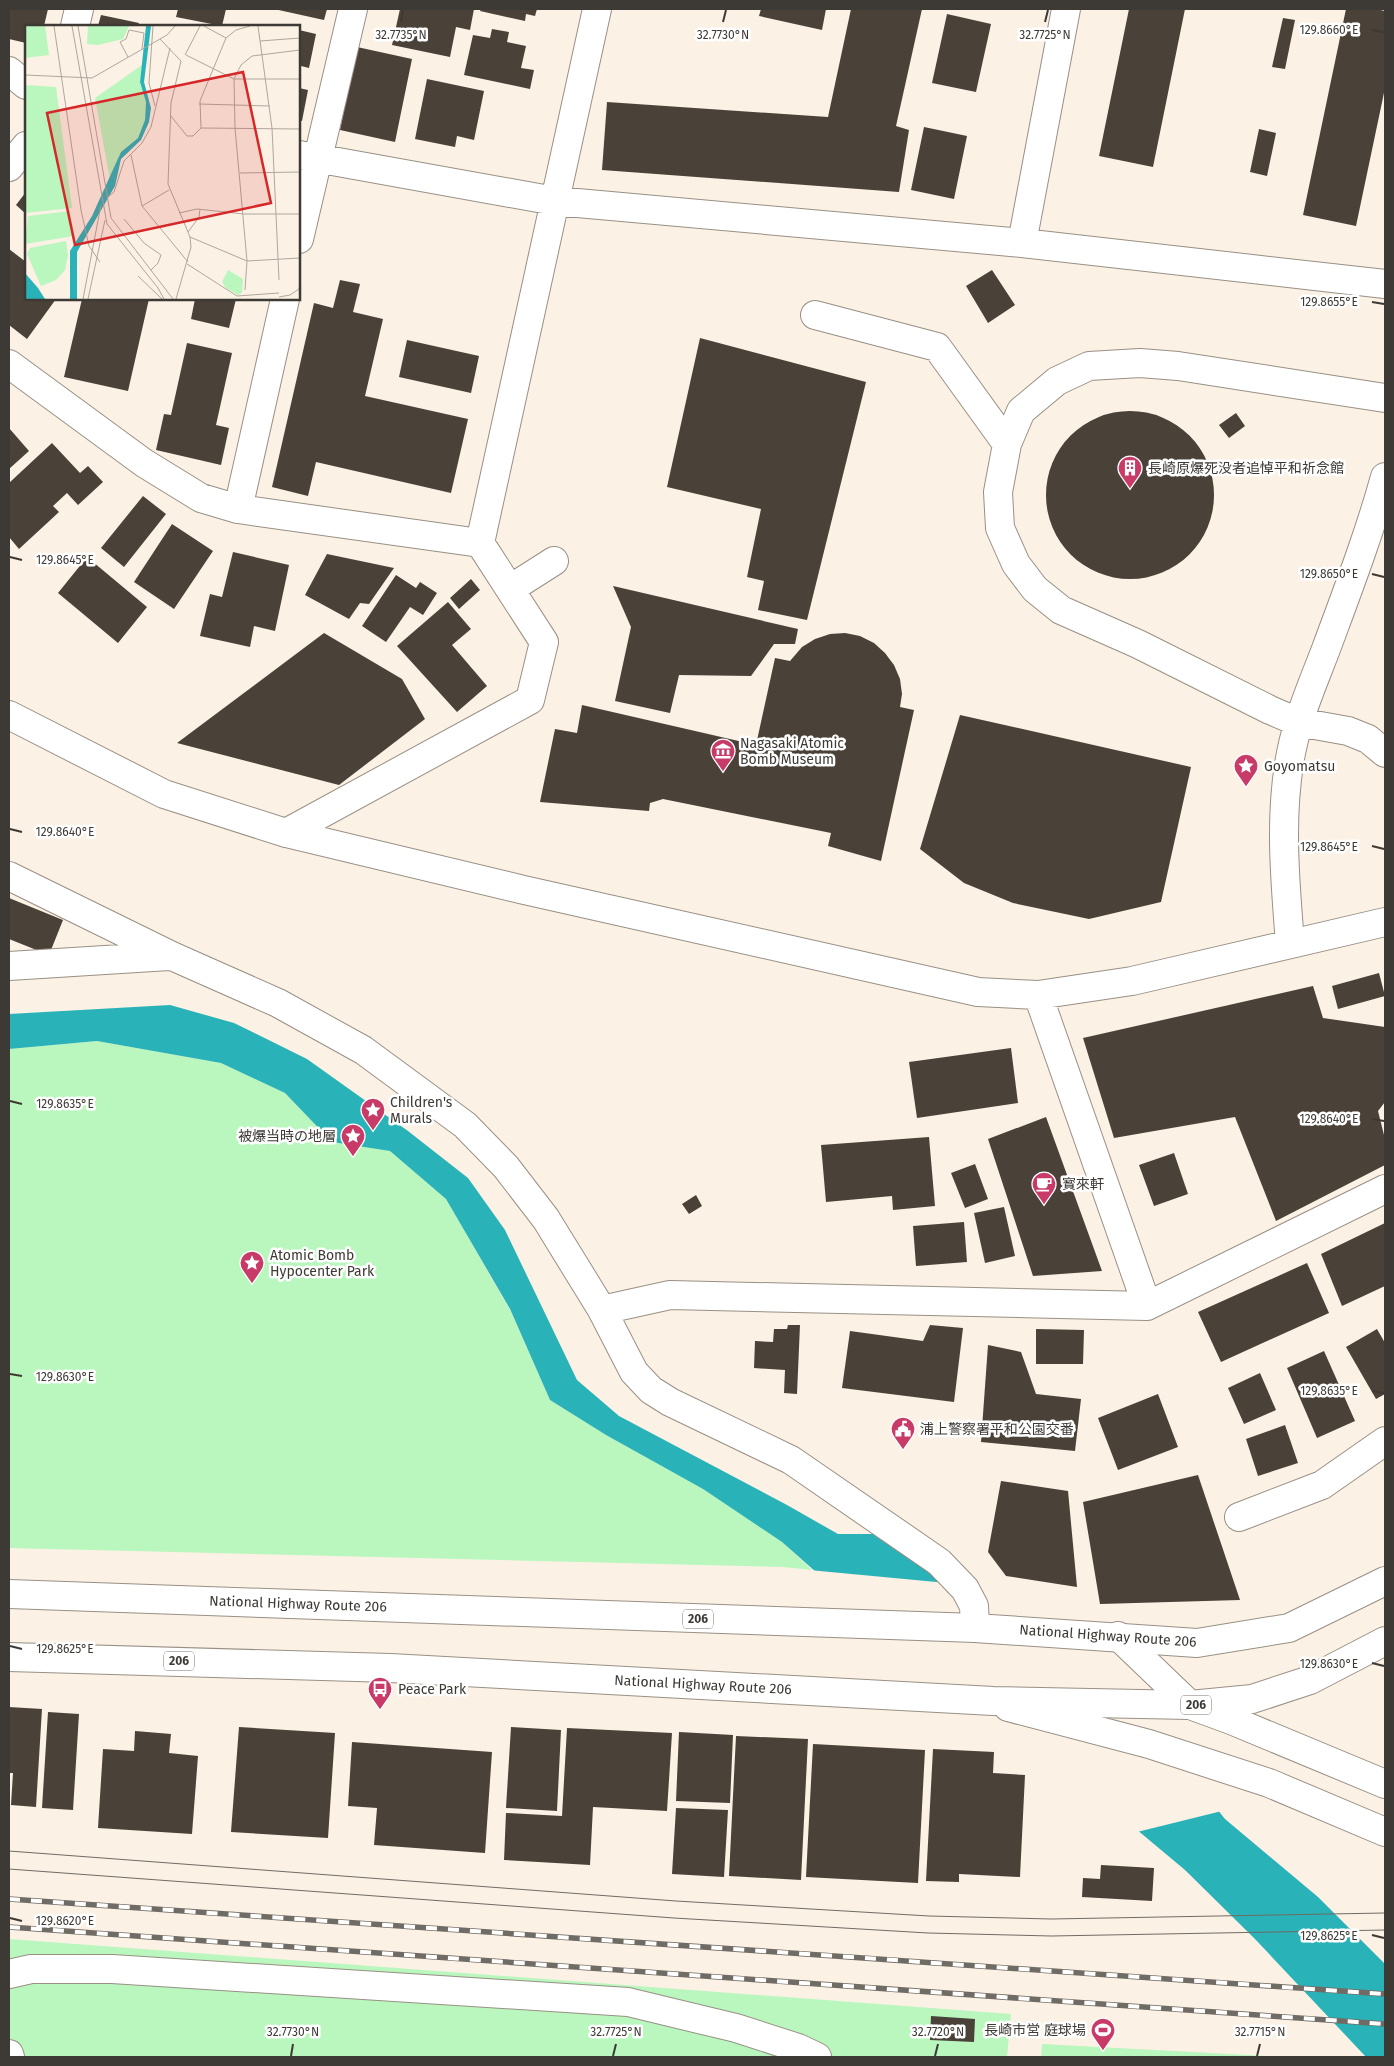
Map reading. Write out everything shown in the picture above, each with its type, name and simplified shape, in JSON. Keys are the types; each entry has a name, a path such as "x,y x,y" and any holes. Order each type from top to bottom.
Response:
{"main road":[{"path":"76,25 79,9"},
{"path":"300,230 308,156 352,9"},
{"path":"286,833 530,700 544,642 480,542 597,9"},
{"path":"1022,243 1066,9"},
{"path":"9,72 25,84"},
{"path":"9,167 25,147"},
{"path":"308,156 555,201 1022,243 1385,284"},
{"path":"238,510 285,300"},
{"path":"815,315 937,347 1006,444"},
{"path":"1385,398 1178,366 1140,363 1089,366 1056,381 1020,411 1006,444 998,492 1000,528 1016,564 1035,588 1061,610 1138,644 1270,710 1298,722 1348,731 1368,739 1385,753"},
{"path":"9,364 144,463 201,498 238,510 480,542"},
{"path":"1290,943 1285,836 1285,789 1298,722 1345,597 1385,477"},
{"path":"510,589 554,562"},
{"path":"9,715 164,794 286,833 524,890 978,992 1038,995 1132,981 1385,922"},
{"path":"9,876 172,956 278,1003 363,1050 465,1125 506,1167 546,1219 602,1310 634,1372 651,1390 670,1402 791,1460 939,1562 965,1589 974,1606 975,1628"},
{"path":"9,966 172,956"},
{"path":"1038,995 1147,1306"},
{"path":"602,1310 670,1295 1147,1306 1385,1189"},
{"path":"1238,1517 1322,1485 1385,1441"},
{"name":"National Highway Route 206","path":"9,1594 975,1628 1118,1636 1197,1643 1289,1628 1385,1581"},
{"path":"1118,1636 1190,1705 1385,1784"},
{"name":"National Highway Route 206","path":"9,1656 390,1668 993,1701 1190,1705 1252,1699 1310,1680 1385,1640"},
{"path":"993,1701 994,1703 1149,1744 1269,1783 1385,1832"},
{"path":"9,1974 31,1969 112,1969 628,2002 736,2028 798,2048 817,2057"}],"green space":[{"name":"Atomic Bomb Hypocenter Park","path":"97,1041 221,1063 285,1093 332,1142 390,1151 446,1199 510,1310 550,1400 606,1435 703,1489 782,1542 812,1570 783,1567 9,1548 9,1049"},
{"path":"9,1939 1011,2014 1007,2057 9,2057"},
{"name":"長崎市営 庭球場","path":"1042,2044 1285,2057 1041,2057"}],"water":[{"path":"170,1005 234,1023 307,1059 408,1131 468,1178 505,1230 577,1380 619,1416 838,1534 881,1534 1209,1799 1225,1819 1318,1897 1385,1964 1385,2057 1366,2057 1256,1940 1185,1870 1136,1829 1034,1765 782,1542 703,1489 606,1435 550,1400 510,1309 446,1199 390,1151 332,1142 285,1093 221,1063 97,1041 9,1049 9,1014"}],"pier":[{"path":"809,1570 947,1583 1211,1797 1222,1811 1137,1832 1033,1767"}],"building":[{"path":"9,9 48,9 44,25 25,25 25,43 9,39"},
{"path":"178,9 226,9 222,25 176,17"},
{"path":"274,9 327,9 324,20"},
{"path":"400,9 474,9 470,30 456,27 450,57 392,45"},
{"path":"481,9 537,9 535,16 526,14 525,21 480,11"},
{"path":"761,9 826,9 822,30 759,16"},
{"path":"851,9 922,9 896,126 909,130 899,192 602,170 607,102 828,117"},
{"path":"1129,9 1185,9 1153,167 1099,156"},
{"path":"1346,9 1376,9 1385,11 1385,88 1356,226 1303,215"},
{"path":"947,14 991,24 976,92 932,83"},
{"path":"101,15 139,23 138,25 98,25"},
{"path":"1283,18 1295,20 1285,69 1272,67"},
{"path":"492,29 509,32 507,42 526,46 521,68 534,70 530,89 464,75 473,35 490,38"},
{"path":"300,30 316,34 309,68 301,66 300,73"},
{"path":"357,47 412,59 395,142 340,130"},
{"path":"427,79 484,91 474,140 457,136 455,147 415,139"},
{"path":"300,88 308,90 302,121 300,120"},
{"path":"924,127 967,136 954,199 911,190"},
{"path":"1259,129 1276,133 1267,176 1250,172"},
{"path":"25,193 25,213 16,205"},
{"path":"9,249 25,261 25,300 55,300 27,339 9,325"},
{"path":"992,270 1015,305 988,323 966,286"},
{"path":"340,280 360,284 353,312 383,319 365,396 468,419 451,493 316,462 308,496 272,487 314,303 333,308"},
{"path":"82,300 149,300 128,391 64,377"},
{"path":"195,300 236,300 229,328 191,319"},
{"path":"700,338 866,382 807,620 758,610 764,581 747,577 761,509 667,487"},
{"path":"407,340 479,356 471,393 399,377"},
{"path":"187,343 232,353 216,425 229,428 221,465 156,450 164,414 171,415"},
{"name":"長崎原爆死没者追悼平和祈念館","path":"1138,411 1162,417 1190,435 1200,448 1211,470 1214,495 1211,520 1200,542 1190,555 1177,565 1155,576 1122,579 1105,576 1090,569 1076,560 1065,549 1049,520 1046,487 1049,470 1056,455 1065,441 1076,430 1105,414"},
{"path":"1236,413 1245,426 1229,438 1219,425"},
{"path":"9,428 29,451 9,469"},
{"path":"52,443 80,473 88,466 103,482 78,505 67,493 53,506 59,512 19,549 9,537 9,483"},
{"path":"143,496 166,514 124,567 101,548"},
{"path":"172,524 213,551 174,609 134,582"},
{"path":"233,552 289,565 275,631 254,626 250,647 200,636 210,594 222,597"},
{"path":"327,554 394,568 369,604 360,603 349,619 305,595"},
{"path":"87,557 147,607 118,643 58,593"},
{"path":"396,575 416,588 420,582 437,593 423,615 410,607 386,642 362,626"},
{"path":"471,579 480,590 459,609 450,598"},
{"path":"613,586 798,629 795,644 774,644 751,676 679,675 670,713 615,701 631,627"},
{"path":"448,602 471,629 452,645 487,686 457,712 397,646"},
{"path":"324,633 402,679 425,719 339,785 177,743"},
{"name":"Nagasaki Atomic Bomb Museum","path":"845,633 860,636 874,643 885,653 894,665 900,679 902,694 900,707 914,710 881,861 828,846 831,833 663,799 650,803 649,811 540,802 555,729 577,733 582,705 756,745 775,658 790,661 802,647 815,639 830,634"},
{"path":"960,715 1191,767 1161,902 1089,919 1013,903 964,883 920,849"},
{"path":"9,898 63,920 49,955 9,939"},
{"path":"1379,973 1385,996 1338,1009 1332,986"},
{"path":"1313,986 1323,1018 1385,1027 1385,1102 1378,1111 1385,1139 1385,1165 1276,1221 1235,1117 1114,1138 1083,1038"},
{"path":"1011,1048 1018,1103 917,1118 909,1062"},
{"name":"寳來軒","path":"1046,1117 1102,1271 1033,1276 988,1139"},
{"path":"929,1137 935,1206 893,1210 892,1196 826,1202 821,1145"},
{"path":"1174,1153 1188,1194 1154,1206 1139,1165"},
{"path":"975,1164 988,1199 965,1208 951,1173"},
{"path":"696,1195 702,1206 689,1214 682,1204"},
{"path":"1004,1207 1015,1256 985,1263 974,1213"},
{"path":"964,1222 967,1262 916,1266 913,1226"},
{"path":"1385,1223 1385,1286 1342,1306 1321,1254"},
{"path":"1307,1263 1329,1313 1221,1362 1198,1312"},
{"path":"788,1325 800,1325 797,1394 784,1393 785,1370 754,1368 755,1341 773,1342 774,1329 787,1329"},
{"path":"930,1325 963,1328 954,1402 842,1388 850,1331 923,1341"},
{"path":"1036,1329 1084,1330 1083,1364 1036,1364"},
{"path":"1377,1329 1385,1343 1385,1394 1376,1399 1346,1347"},
{"path":"988,1345 1021,1352 1036,1394 1081,1399 1075,1451 981,1442"},
{"path":"1324,1351 1355,1421 1317,1438 1287,1368"},
{"path":"1260,1373 1276,1410 1244,1424 1228,1388"},
{"path":"1158,1394 1178,1447 1118,1470 1098,1418"},
{"path":"1285,1425 1298,1463 1258,1476 1246,1439"},
{"path":"1198,1475 1240,1600 1100,1604 1083,1502"},
{"path":"1001,1481 1068,1491 1077,1587 1006,1576 988,1552"},
{"path":"9,1707 42,1709 36,1807 11,1805 13,1773 9,1773"},
{"path":"48,1712 79,1714 73,1810 42,1808"},
{"path":"239,1727 335,1733 328,1838 231,1832"},
{"path":"511,1727 561,1730 557,1811 506,1808"},
{"path":"567,1728 672,1733 667,1811 593,1807 590,1865 504,1860 506,1813 562,1816"},
{"path":"135,1731 171,1734 169,1753 198,1756 192,1834 98,1828 103,1749 134,1751"},
{"path":"679,1732 733,1735 730,1803 676,1801"},
{"path":"736,1736 808,1739 801,1880 729,1876"},
{"path":"352,1742 492,1752 485,1853 374,1845 377,1808 348,1806"},
{"path":"813,1744 925,1750 918,1883 806,1877"},
{"path":"933,1749 994,1752 993,1773 1025,1775 1020,1877 959,1874 959,1882 926,1881"},
{"path":"676,1808 728,1810 724,1877 672,1874"},
{"path":"1101,1865 1154,1868 1152,1901 1082,1897 1083,1878 1100,1879"},
{"path":"931,2016 975,2019 974,2042 930,2040"}],"tram line":[{"path":"9,1851 676,1901 929,1916 1051,1919 1385,1913"},
{"path":"9,1869 674,1918 928,1933 1051,1936 1385,1930"}],"railway":[{"path":"9,1899 1385,1994"},
{"path":"9,1927 1385,2024"}],"place":[{"name":"長崎原爆死没者追悼平和祈念館","path":"1130,489"},
{"name":"Nagasaki Atomic Bomb Museum","path":"723,772"},
{"name":"Goyomatsu","path":"1246,787"},
{"name":"Children's Murals","path":"373,1131"},
{"name":"被爆当時の地層","path":"353,1157"},
{"name":"寳來軒","path":"1044,1205"},
{"name":"Atomic Bomb Hypocenter Park","path":"252,1284"},
{"name":"浦上警察署平和公園交番","path":"903,1450"},
{"name":"Peace Park","path":"380,1710"},
{"name":"長崎市営 庭球場","path":"1103,2051"}]}
